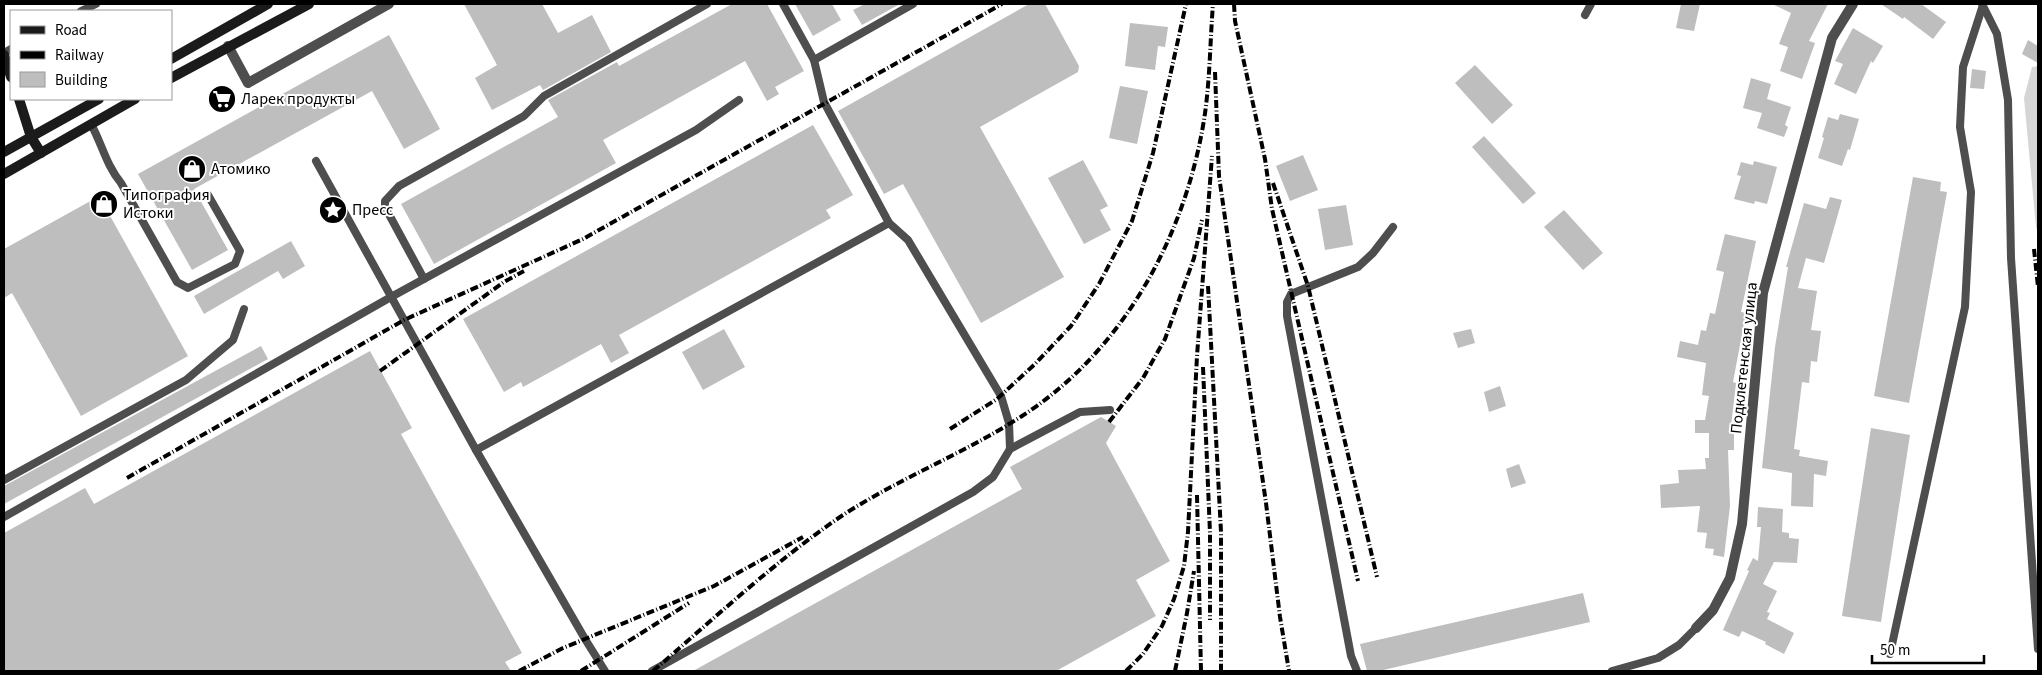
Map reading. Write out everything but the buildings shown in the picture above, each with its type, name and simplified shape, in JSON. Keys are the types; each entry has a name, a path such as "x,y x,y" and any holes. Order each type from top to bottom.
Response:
{"main road":[{"path":"172,58 268,4"},
{"path":"172,77 309,4"},
{"path":"4,54 10,74"},
{"path":"19,100 32,137 40,152"},
{"path":"4,152 97,100"},
{"path":"4,174 133,100"}],"street":[{"path":"228,46 248,82 389,4"},
{"name":"Подклетенская улица","path":"1696,628 1713,610 1730,578 1742,524 1763,293 1832,38 1853,4"}],"lane":[{"path":"83,10 96,4"},
{"path":"424,279 385,207 385,201 399,186 524,116 544,96 707,4"},
{"path":"783,4 814,60 824,102 889,223 908,240 1001,396 1009,423 1010,450"},
{"path":"814,60 913,4"},
{"path":"1585,15 1591,4"},
{"path":"1983,5 1997,34 2008,100 2011,258 2038,649"},
{"path":"1890,654 1965,307 1971,192 1960,127 1963,67 1983,5"},
{"path":"4,516 424,279 696,130 738,100"},
{"path":"91,124 101,143 104,158 113,174 121,183 177,282 188,288 235,264 240,251 208,195"},
{"path":"316,161 476,450 584,639 605,671"},
{"path":"476,450 889,223"},
{"path":"1357,671 1351,656 1290,336 1287,302 1292,294 1358,267 1373,254 1393,227"},
{"path":"4,480 186,380 233,340 244,309"},
{"path":"652,671 973,492 993,477 1010,450 1080,412 1110,410"},
{"path":"1612,671 1658,658 1679,645 1696,628"}],"shaded area":[{"path":"2038,66 2038,232 2024,98 2032,67"}],"railway":[{"path":"127,478 404,320 583,239 1002,4"},
{"path":"950,429 997,399 1035,364 1071,326 1099,284 1132,221 1153,153 1186,4"},
{"path":"653,671 793,551 843,515 1022,416 1058,389 1090,359 1119,325 1144,288 1165,248 1182,206 1195,164 1206,106 1213,4"},
{"path":"1234,4 1235,21 1265,159 1272,209 1358,581"},
{"path":"1215,72 1219,176 1289,671"},
{"path":"1126,671 1143,654 1162,626 1174,599 1184,566 1188,532 1197,356 1212,156"},
{"path":"1273,183 1308,286 1377,577"},
{"path":"1109,422 1143,378 1165,339 1194,258 1202,220"},
{"path":"2034,249 2038,287"},
{"path":"380,371 504,282 524,271"},
{"path":"1208,286 1221,532 1221,671"},
{"path":"1203,367 1210,533 1210,620"},
{"path":"1197,495 1201,671"},
{"path":"519,671 563,648 714,586 803,537"},
{"path":"1175,671 1194,571"},
{"path":"581,671 689,603"}],"place":[{"name":"Ларек продукты","path":"222,99"},
{"name":"Атомико","path":"192,169"},
{"name":"Типография Истоки","path":"104,204"},
{"name":"Пресс","path":"333,210"}]}
